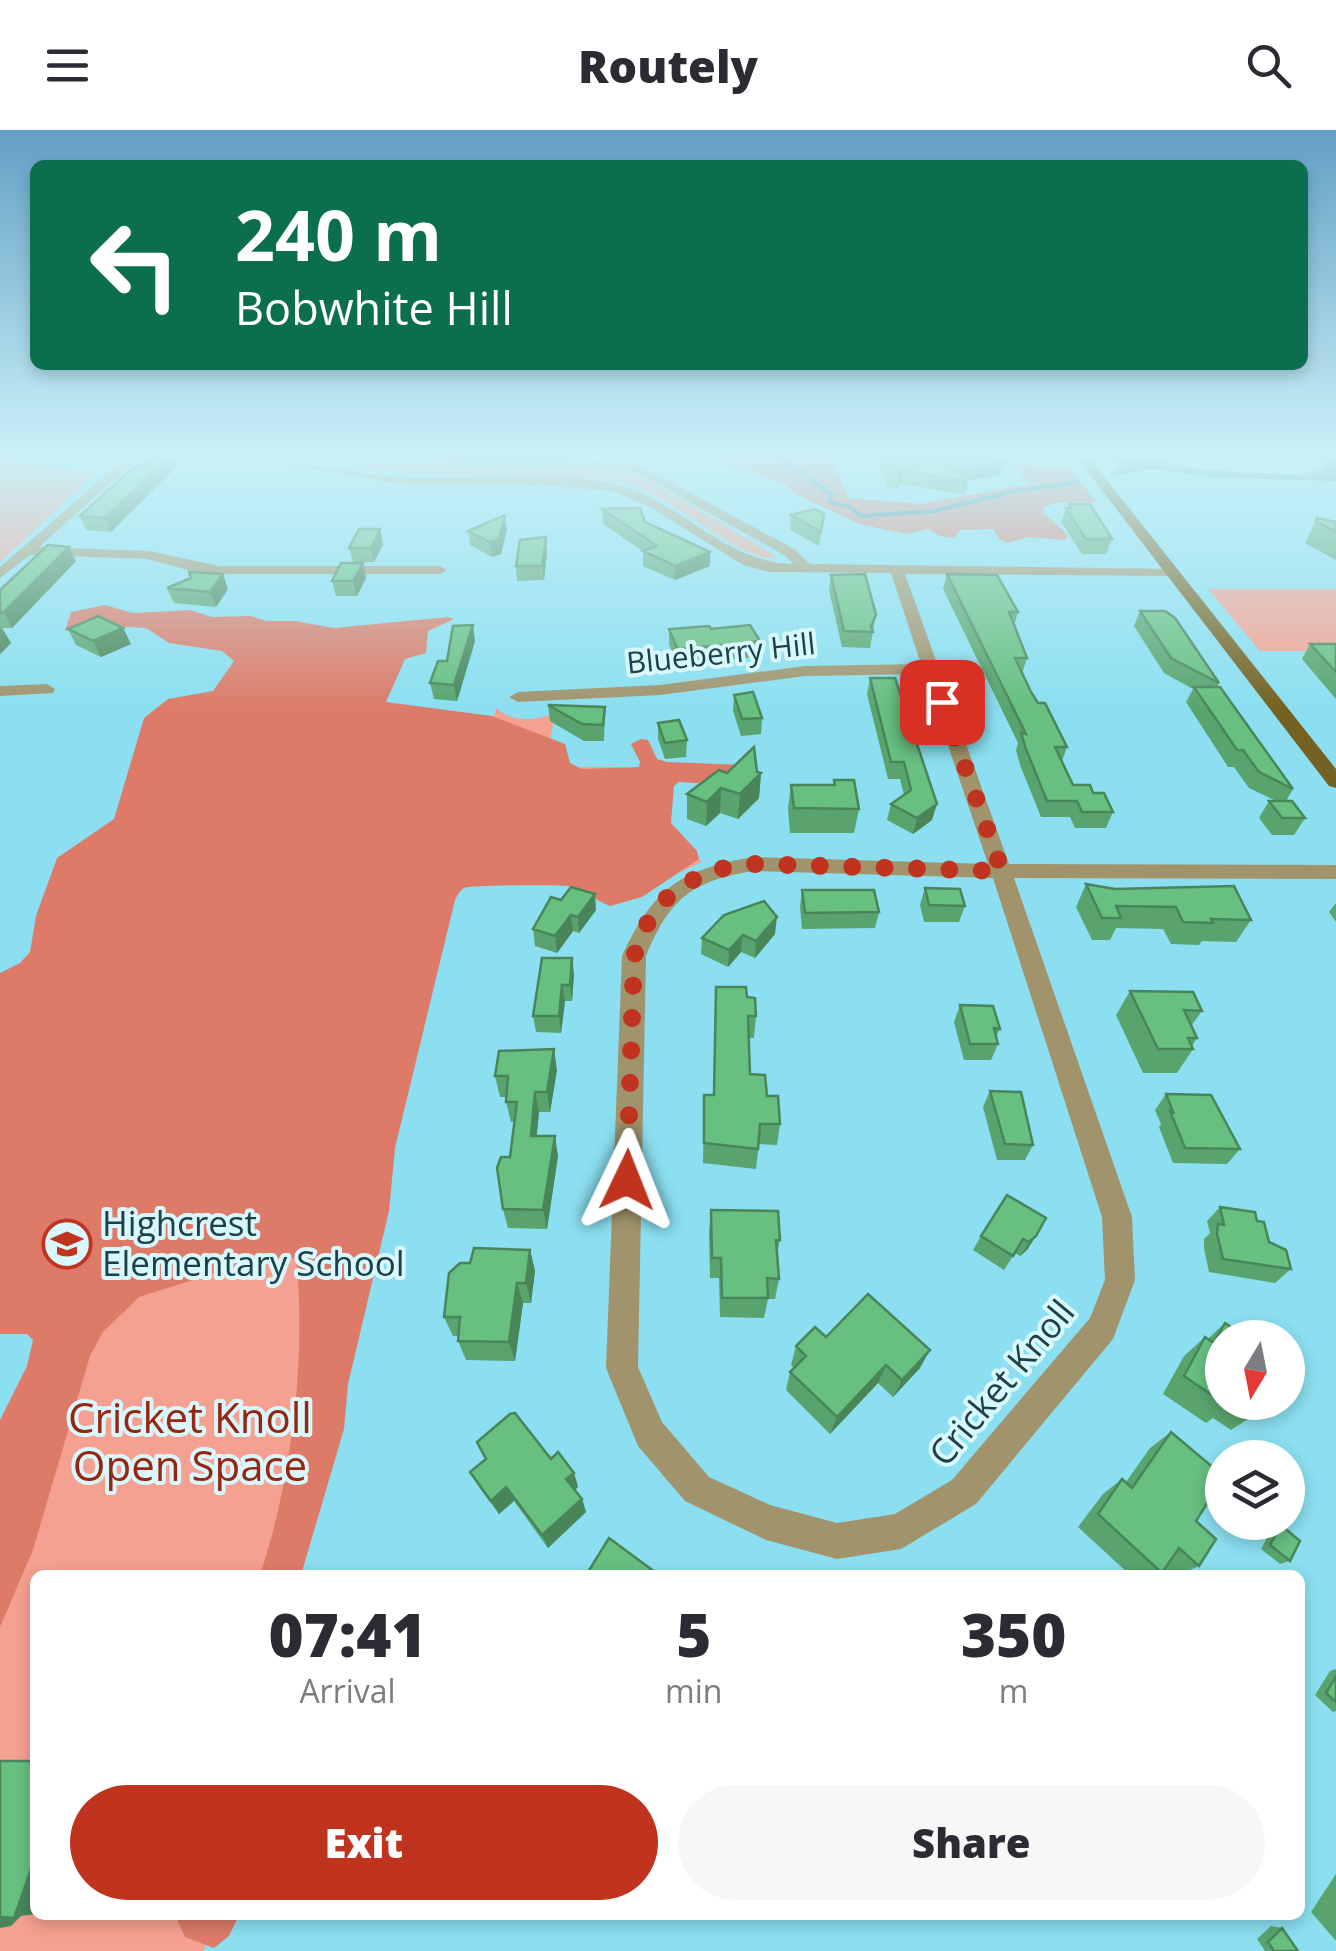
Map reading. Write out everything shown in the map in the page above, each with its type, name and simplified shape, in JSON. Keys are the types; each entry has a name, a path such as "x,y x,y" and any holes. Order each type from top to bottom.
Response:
{"main road":[{"path":"1145,539 1336,782"}],"street":[{"path":"0,574 38,539"},
{"path":"707,539 745,564 806,569 1170,572"},
{"path":"765,539 788,552 806,569"},
{"path":"24,551 149,554 195,568 219,570 440,570"},
{"path":"897,571 1002,871"},
{"name":"Blueberry Hill","path":"518,696 660,690 805,671 930,669"},
{"path":"0,692 47,689"},
{"name":"Cricket Knoll","path":"1002,871 1117,1216 1120,1280 1102,1328 964,1492 901,1532 837,1541 766,1522 697,1488 650,1434 622,1368 634,956 650,917 674,890 712,870 754,864 1002,871 1336,872"}],"green space":[{"path":"0,539 25,539 0,562"},
{"path":"725,539 747,539 777,557 764,557"},
{"path":"1208,589 1336,589 1336,651 1260,651"},
{"name":"Cricket Knoll Open Space","path":"496,708 524,719 555,713 545,767 620,767 702,862 671,876 459,858 294,1570 30,1570 30,1920 211,1920 204,1951 0,1951 0,1553 235,1009 469,817"}],"shaded area":[{"path":"105,605 133,613 190,610 212,617 251,616 334,628 448,617 454,619 428,631 426,653 405,659 386,702 492,716 565,744 570,763 582,769 639,767 631,744 641,739 648,740 657,759 667,762 744,765 712,784 679,782 674,786 671,823 697,851 699,859 642,897 610,906 575,887 538,885 470,887 463,889 455,900 395,1148 389,1211 348,1384 344,1429 302,1570 262,1570 288,1461 298,1378 296,1260 285,1254 139,1297 103,1332 90,1356 33,1550 0,1627 0,1420 27,1366 33,1340 27,1334 0,1334 0,973 20,963 30,952 36,916 57,858 114,819 144,718 168,699 213,691 234,661 222,651 169,643 146,628 91,625 65,631 71,612"},
{"path":"177,1920 237,1920 229,1936 214,1948 185,1937"}],"building":[{"path":"354,539 375,539 371,548 349,548"},
{"path":"546,539 542,566 516,566 520,540"},
{"path":"647,539 682,539 710,552 675,566 643,551 657,546"},
{"path":"48,545 69,547 0,613 0,590"},
{"path":"341,563 363,563 353,581 332,581"},
{"path":"189,572 223,574 210,592 167,588 191,578"},
{"path":"865,574 876,615 871,626 873,632 844,631 831,575"},
{"path":"947,574 997,575 1018,612 1009,612 1027,658 1015,658 1031,692 1038,703 1045,703 1067,747 1055,747 1073,785 1090,785 1093,793 1104,793 1113,812 1082,812 1077,801 1047,801 1021,733 1026,734"},
{"path":"1140,611 1165,611 1175,618 1219,683 1171,658"},
{"path":"98,616 123,628 93,641 68,629"},
{"path":"473,625 454,685 430,683 438,661 447,661 453,626"},
{"path":"750,625 760,641 683,649 677,648 669,629 711,629"},
{"path":"1310,644 1336,644 1336,672"},
{"path":"870,678 895,678 937,804 917,818 891,804 911,790 904,762 891,762"},
{"path":"1194,687 1220,687 1293,789 1259,772 1243,750 1237,750"},
{"path":"753,692 762,718 742,719 734,695"},
{"path":"548,705 605,707 603,725 582,724"},
{"path":"679,720 687,740 665,743 658,723"},
{"path":"754,747 757,772 761,773 740,794 721,788 707,802 687,794 719,770 727,773"},
{"path":"834,780 854,780 859,809 794,808 791,785 835,785"},
{"path":"1269,801 1292,801 1305,818 1282,818"},
{"path":"1086,884 1115,889 1234,886 1251,920 1183,922 1176,907 1116,906 1121,918 1102,918"},
{"path":"571,887 595,894 578,917 571,915 555,936 533,929 551,897 561,900"},
{"path":"925,888 960,889 965,906 929,905"},
{"path":"802,890 874,890 879,912 805,913"},
{"path":"764,901 777,917 756,941 743,935 729,950 702,938 724,915"},
{"path":"542,958 572,958 570,985 562,985 559,1016 533,1016"},
{"path":"716,987 746,987 747,997 755,998 756,1016 748,1016 750,1074 765,1075 767,1096 778,1096 780,1124 760,1124 758,1149 704,1143 704,1095 714,1095"},
{"path":"1130,991 1193,992 1202,1011 1184,1010 1197,1038 1188,1038 1193,1049 1158,1049"},
{"path":"960,1005 993,1006 1000,1029 994,1028 998,1044 970,1044"},
{"path":"554,1049 547,1092 535,1092 531,1136 555,1136 543,1210 503,1209 497,1168 501,1157 510,1157 517,1102 506,1102 508,1076 495,1076 499,1051"},
{"path":"990,1091 1021,1092 1033,1145 1005,1144"},
{"path":"1166,1094 1211,1095 1240,1149 1185,1148"},
{"path":"1007,1195 1046,1218 1036,1236 1029,1242 1023,1239 1013,1256 981,1236"},
{"path":"1220,1207 1255,1212 1257,1221 1264,1222 1269,1242 1286,1250 1291,1269 1223,1259 1217,1234 1218,1224 1224,1225"},
{"path":"711,1210 778,1211 779,1279 767,1278 768,1298 722,1298 721,1258 712,1258"},
{"path":"474,1248 530,1250 526,1283 517,1283 509,1342 458,1341 460,1317 444,1317 449,1273 460,1263 470,1263"},
{"path":"868,1294 930,1350 902,1380 886,1365 837,1417 790,1372 806,1356 796,1346 815,1327 826,1337"},
{"path":"1205,1337 1205,1390 1184,1376"},
{"path":"515,1413 551,1459 558,1452 574,1473 566,1479 582,1499 542,1535 506,1487 491,1501 470,1472 486,1459 477,1442"},
{"path":"1171,1432 1205,1461 1205,1507 1196,1521 1205,1529 1205,1540 1215,1540 1199,1566 1179,1548 1164,1570 1159,1570 1098,1514 1122,1479 1132,1488"},
{"path":"609,1538 652,1570 589,1570"},
{"path":"1273,1540 1300,1541 1290,1561 1270,1545"},
{"path":"1336,1676 1336,1702 1326,1693"},
{"path":"0,1761 30,1761 30,1872 14,1918 0,1917"},
{"path":"1282,1928 1298,1951 1274,1951 1268,1942"}],"place":[{"name":"Highcrest Elementary School","path":"67,1244"}],"route":[{"path":"627,1180 634,956 650,917 674,890 712,870 754,864 1002,871 942,702"}]}
